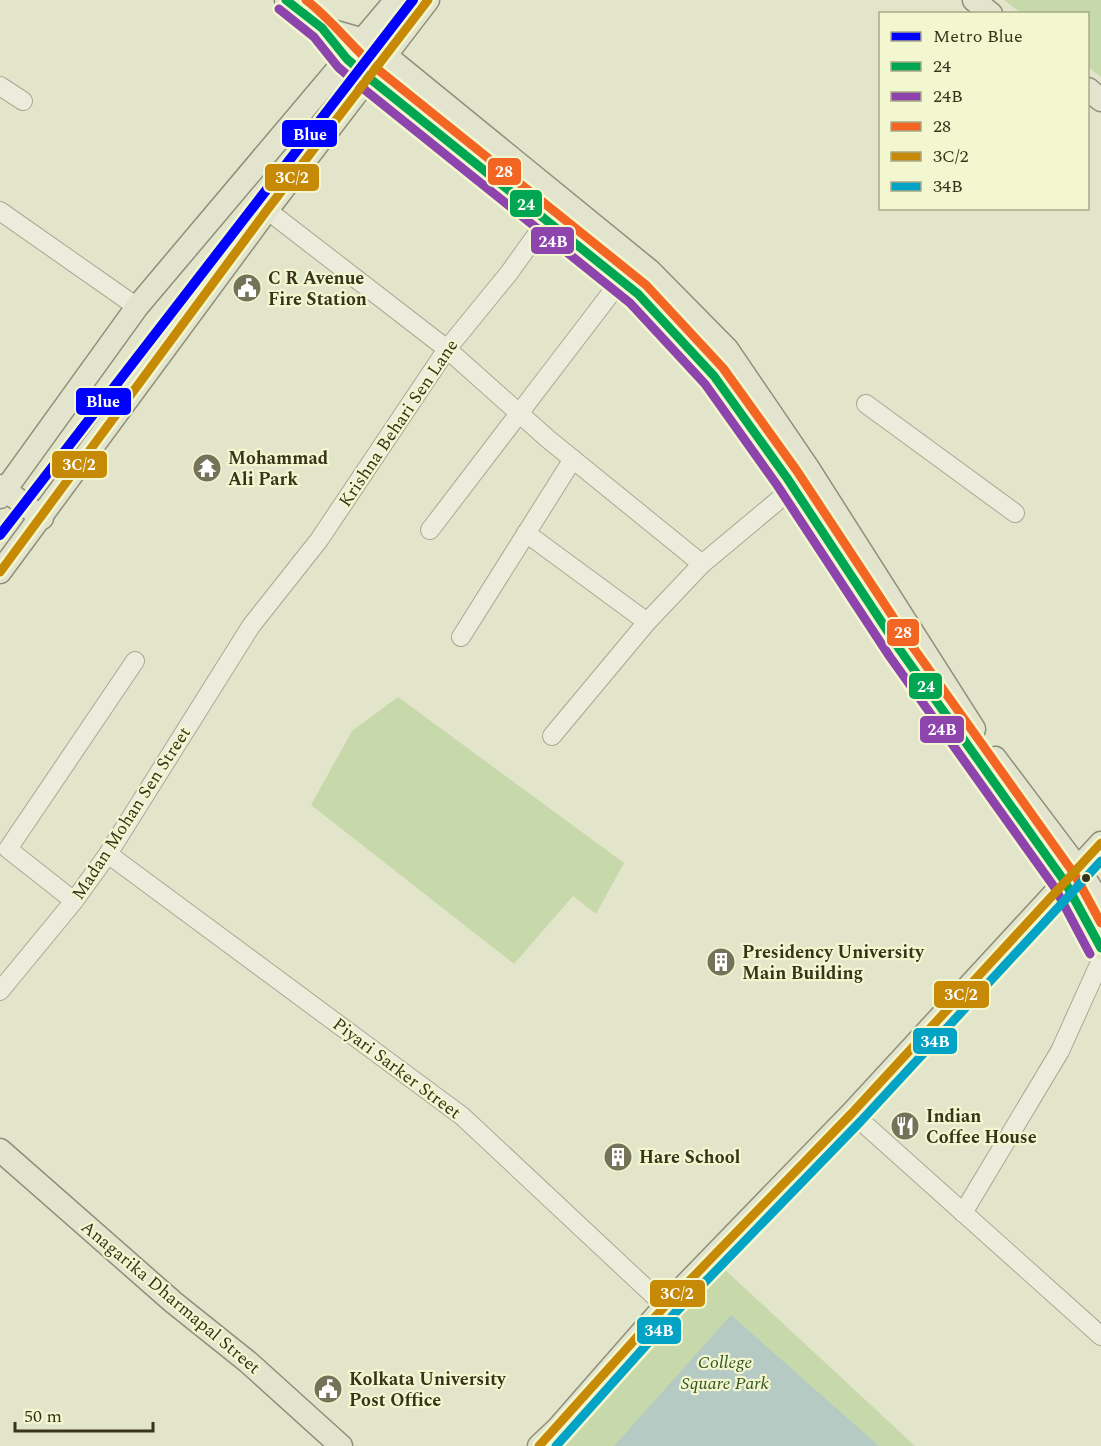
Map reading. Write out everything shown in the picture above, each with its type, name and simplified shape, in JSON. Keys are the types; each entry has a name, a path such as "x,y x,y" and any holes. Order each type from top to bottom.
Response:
{"main road":[{"path":"286,0 322,28 347,59 368,77 639,294 714,376 793,488 900,650 1071,875 1101,904"},
{"path":"0,572 267,210 428,0"},
{"path":"974,0 989,12"},
{"path":"322,28 380,20"},
{"path":"380,20 385,55 650,271 727,349 807,468 978,736 1071,875 1101,948"},
{"path":"42,518 2,491 137,308 380,20"},
{"path":"1089,90 1101,100"},
{"path":"539,1446 558,1428 665,1305 852,1113 1101,843"},
{"name":"Anagarika Dharmapal Street","path":"0,1150 173,1302 248,1362 340,1446"}],"street":[{"path":"0,86 23,101"},
{"path":"267,210 447,349 573,459 702,564"},
{"path":"0,211 137,308"},
{"name":"Krishna Behari Sen Lane","path":"251,626 319,540 447,349 509,273 547,220"},
{"path":"430,531 518,412 621,280"},
{"path":"866,404 1015,513"},
{"path":"461,637 573,459"},
{"path":"552,736 647,622 702,564 793,488"},
{"path":"526,533 647,622"},
{"name":"Madan Mohan Sen Street","path":"0,992 75,902 108,854 251,626"},
{"path":"75,902 4,847 135,661"},
{"name":"Piyari Sarker Street","path":"108,854 462,1116 665,1305"},
{"path":"963,1213 1060,1051 1101,960"},
{"path":"852,1113 1101,1336"}],"green space":[{"path":"1004,0 1101,0 1101,77 1089,68 1089,12 1020,12"},
{"path":"398,697 624,863 596,914 573,896 514,964 311,805 352,731"},
{"name":"College Square Park","path":"722,1267 915,1446 555,1446"}],"shaded area":[{"path":"731,1315 879,1446 614,1446"}],"metro line":[{"name":"Blue","path":"0,535 413,0"}],"transit line":[{"name":"24","path":"286,0 322,28 347,59 368,77 638,294 714,376 787,478 900,650 1065,882 1101,948"},
{"name":"28","path":"306,0 376,68 646,285 723,368 797,471 910,643 1075,875 1101,923"},
{"name":"3C/2","path":"0,572 267,210 428,0"},
{"name":"24B","path":"279,9 314,37 338,67 360,86 630,303 705,384 777,485 890,657 1055,888 1090,954"},
{"name":"3C/2","path":"539,1446 665,1306 852,1113 1101,843"},
{"name":"34B","path":"556,1446 674,1314 861,1121 1101,861"}],"place":[{"name":"C R Avenue Fire Station","path":"247,288"},
{"name":"Mohammad Ali Park","path":"207,468"},
{"name":"Presidency University Main Building","path":"721,962"},
{"name":"Indian Coffee House","path":"905,1126"},
{"name":"Hare School","path":"618,1157"},
{"name":"Kolkata University Post Office","path":"328,1389"}]}
